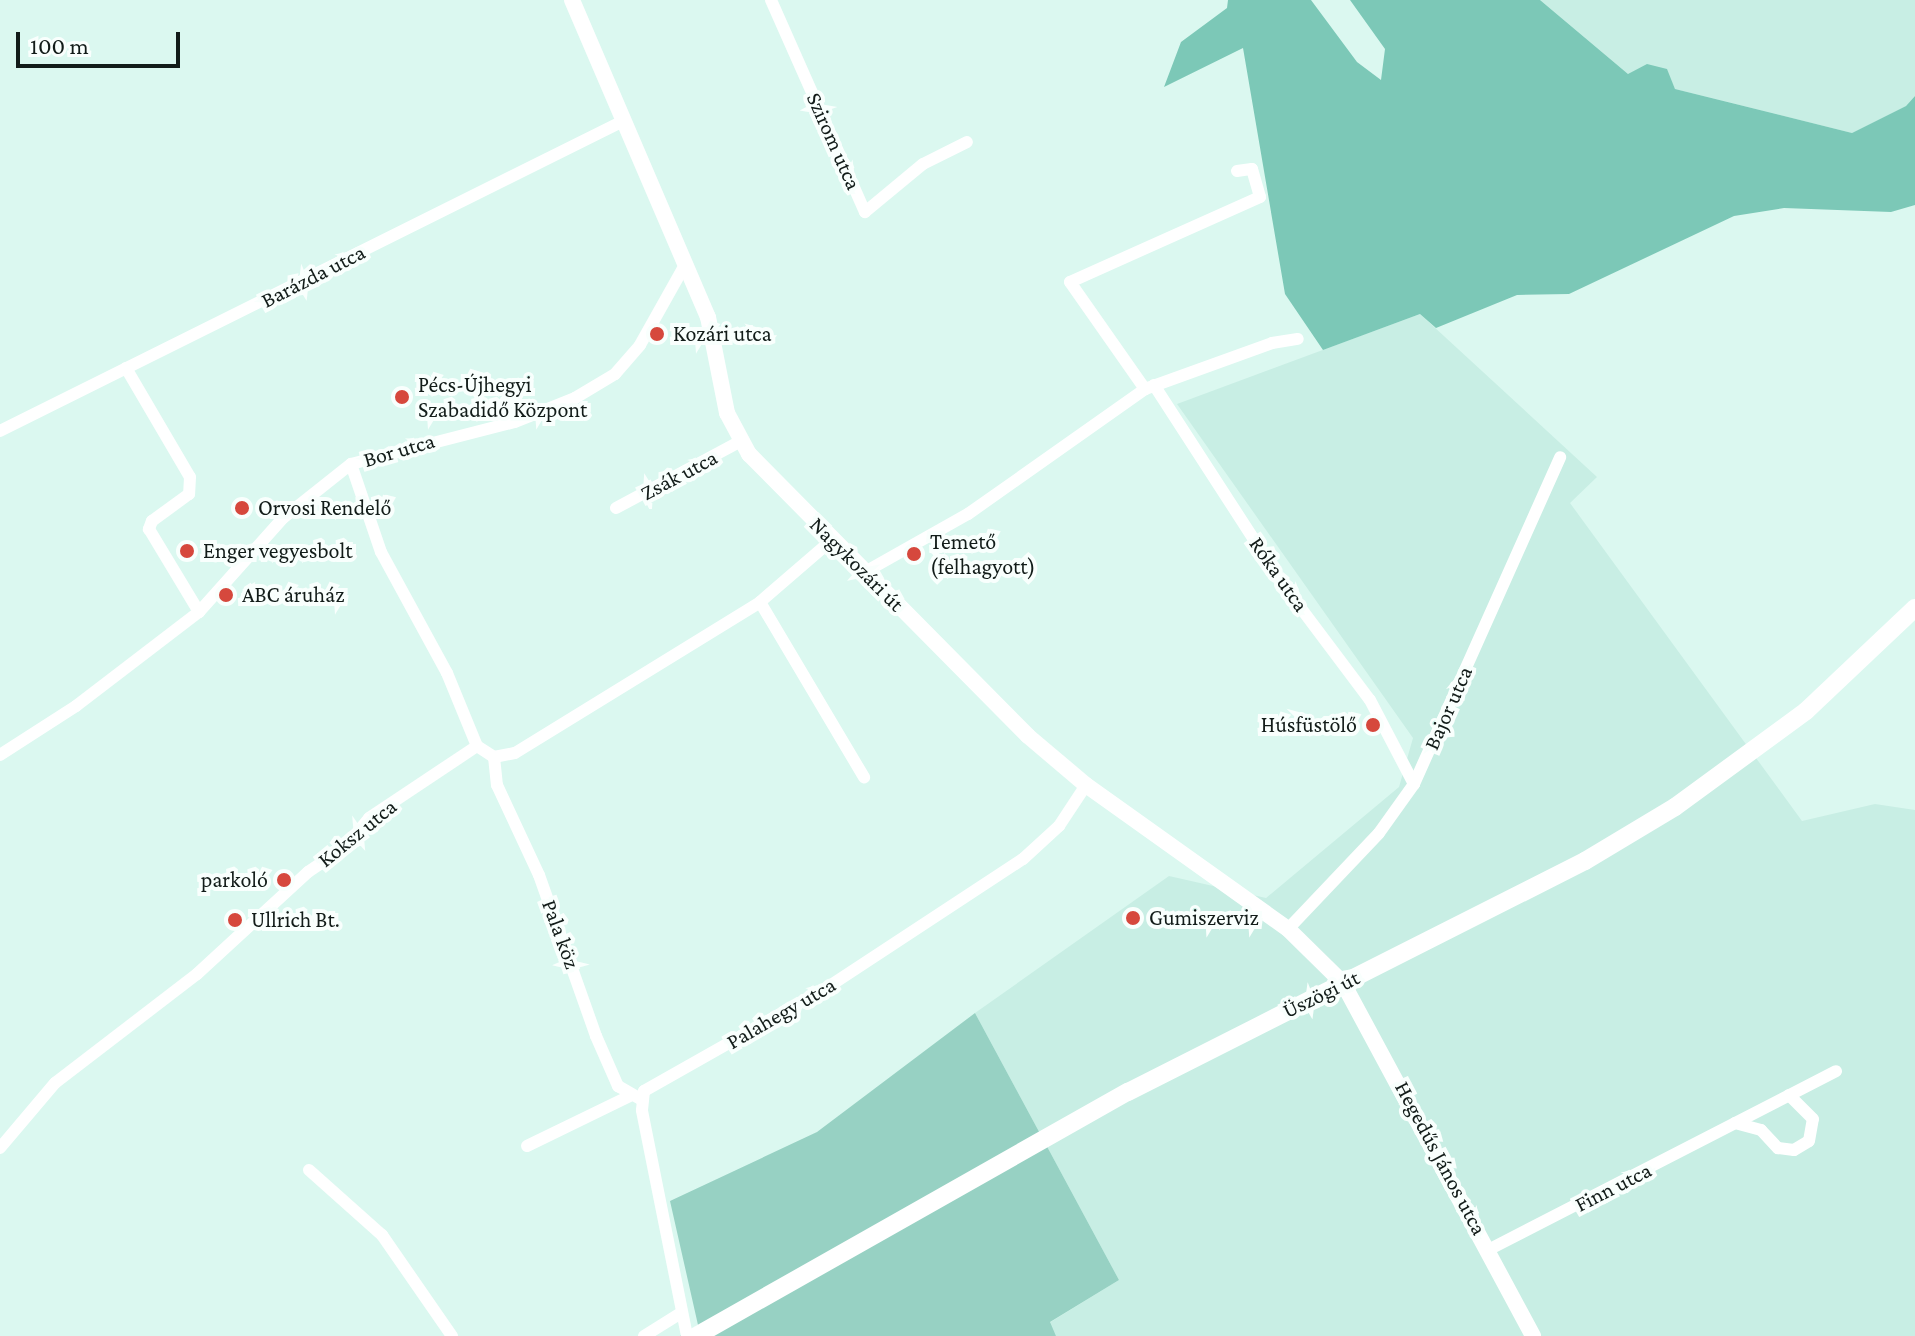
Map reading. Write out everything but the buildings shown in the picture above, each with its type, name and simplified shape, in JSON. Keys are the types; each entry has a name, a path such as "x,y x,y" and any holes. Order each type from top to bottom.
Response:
{"main road":[{"name":"Üszögi út","path":"696,1336 1128,1092 1585,861 1675,807 1806,711 1915,608"}],"street":[{"name":"Nagykozári út","path":"572,0 708,317 727,413 741,441 865,572 1028,736 1086,785 1288,929 1343,983"},
{"name":"Szirom utca","path":"771,0 865,212 923,164 967,142"},
{"name":"Barázda utca","path":"0,431 625,120"},
{"name":"Róka utca","path":"1237,171 1252,169 1260,197 1070,282 1150,387 1282,583 1370,700 1393,739 1400,764 1414,784"},
{"name":"Bor utca","path":"0,755 76,706 199,612 283,518 351,464 515,422 598,386 629,361 686,263"},
{"path":"865,572 968,514 1150,387 1272,343 1298,339"},
{"path":"126,368 193,488 149,529 199,612"},
{"name":"Zsák utca","path":"616,508 741,441"},
{"name":"Bajor utca","path":"1288,929 1379,833 1414,784 1560,457"},
{"path":"351,464 381,552 447,673 477,746 494,757 515,753 760,602 833,539"},
{"path":"760,602 864,777"},
{"name":"Koksz utca","path":"0,1148 55,1083 197,974 308,872 345,847 369,818 477,746"},
{"name":"Pala köz","path":"494,757 497,785 539,875 596,1036 618,1086 636,1098"},
{"name":"Palahegy utca","path":"527,1146 636,1098 649,1085 828,987 1023,859 1059,826 1086,785"},
{"name":"Hegedűs János utca","path":"1343,983 1490,1249 1533,1336"},
{"name":"Finn utca","path":"1490,1249 1836,1071"},
{"path":"1735,1123 1761,1130 1778,1148 1794,1150 1809,1141 1813,1119 1789,1095"},
{"path":"636,1098 678,1315 687,1336"},
{"path":"309,1170 382,1235 452,1336"},
{"path":"644,1336 678,1315"}],"shaded area":[{"path":"1540,0 1915,0 1915,96 1906,106 1852,133 1675,89 1666,69 1628,74"},
{"path":"1420,314 1597,477 1570,503 1802,821 1875,804 1915,810 1915,1336 1056,1336 1049,1323 1119,1280 975,1013 1169,876 1266,898 1399,787 1413,738 1177,404"},
{"path":"975,1013 1119,1280 1050,1322 1056,1336 680,1336 698,1325 670,1201 817,1132"}],"green space":[{"path":"1228,0 1311,0 1357,62 1381,80 1385,49 1350,0 1540,0 1628,74 1647,64 1667,69 1675,89 1852,133 1906,106 1915,96 1915,205 1891,212 1784,208 1734,216 1569,294 1517,295 1436,328 1420,314 1323,350 1285,294 1243,48 1164,87 1181,42 1227,8"}],"place":[{"name":"Kozári utca","path":"657,334"},
{"name":"Pécs-Újhegyi Szabadidő Központ","path":"402,397"},
{"name":"Orvosi Rendelő","path":"242,508"},
{"name":"Enger vegyesbolt","path":"187,551"},
{"name":"Temető (felhagyott)","path":"914,554"},
{"name":"ABC áruház","path":"226,595"},
{"name":"Húsfüstölő","path":"1373,725"},
{"name":"parkoló","path":"284,880"},
{"name":"Gumiszerviz","path":"1133,918"},
{"name":"Ullrich Bt.","path":"235,920"}]}
